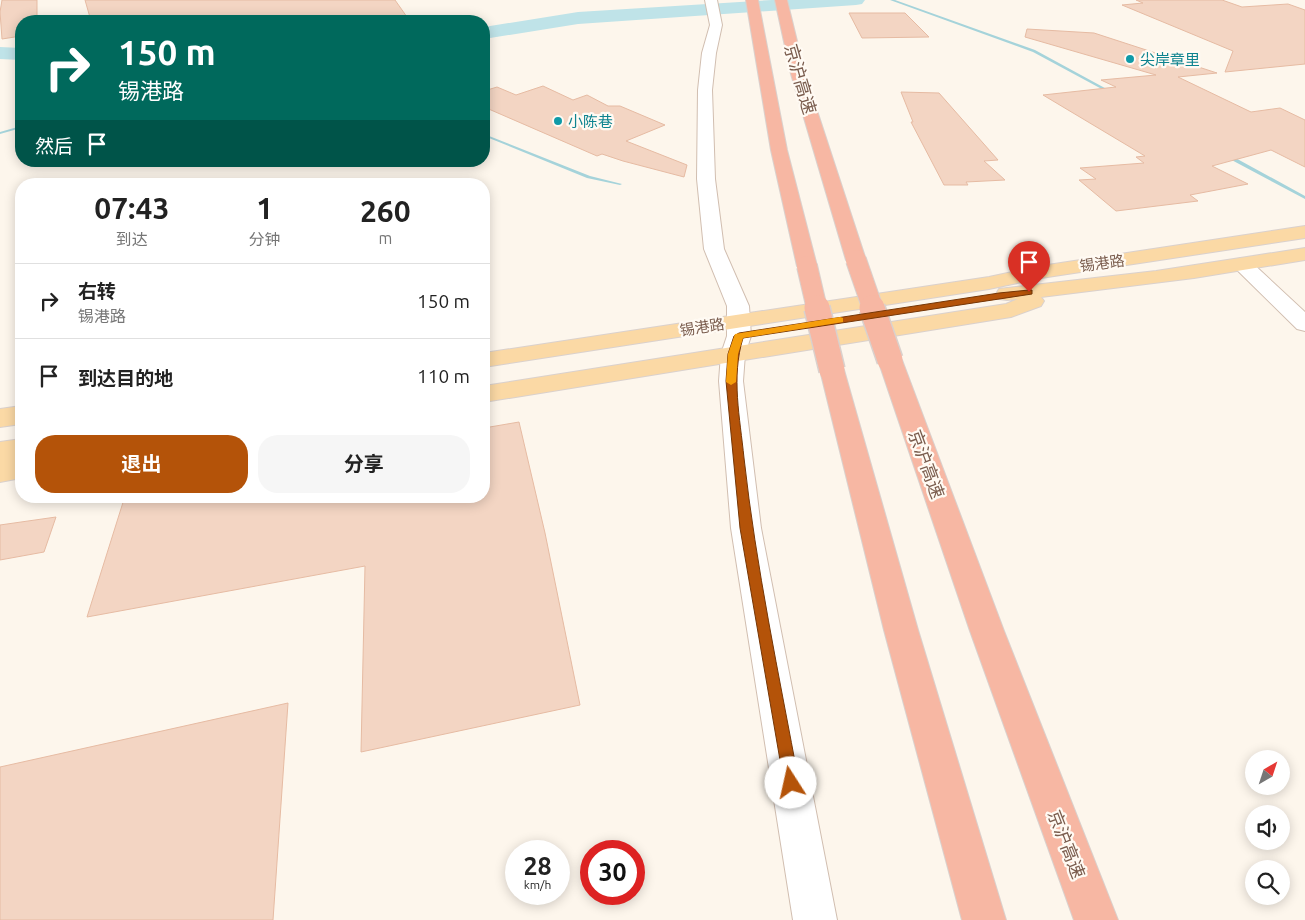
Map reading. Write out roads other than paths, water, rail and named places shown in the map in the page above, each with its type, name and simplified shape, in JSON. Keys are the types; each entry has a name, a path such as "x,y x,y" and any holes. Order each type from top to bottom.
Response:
{"highway":[{"name":"京沪高速","path":"752,0 779,150 832,370 902,630 984,920"},
{"name":"京沪高速","path":"781,0 820,149 890,360 987,631 1096,920"}],"main road":[{"name":"锡港路","path":"490,375 1041,272 1305,232"},
{"name":"锡港路","path":"490,359 737,329 1011,310 1059,289 1305,254"},
{"path":"490,344 737,329"},
{"path":"490,392 737,329"},
{"path":"0,418 15,416"},
{"path":"0,435 15,432"},
{"path":"0,452 15,450"},
{"path":"0,472 15,469"}],"street":[{"path":"712,7 716,25 709,53 705,90 706,178 714,249 737,329 731,381 746,528 815,920"},
{"path":"1250,263 1305,307"},
{"path":"1250,263 1305,324"}],"waterway":[{"path":"490,32 578,18 856,0"},
{"path":"892,0 1034,51 1112,93"},
{"path":"0,53 15,54"},
{"path":"0,133 15,129"},
{"path":"490,137 589,177 620,184"},
{"path":"1228,156 1305,198"}],"place":[{"name":"尖岸章里","path":"1130,59"},
{"name":"小陈巷","path":"558,121"}]}
